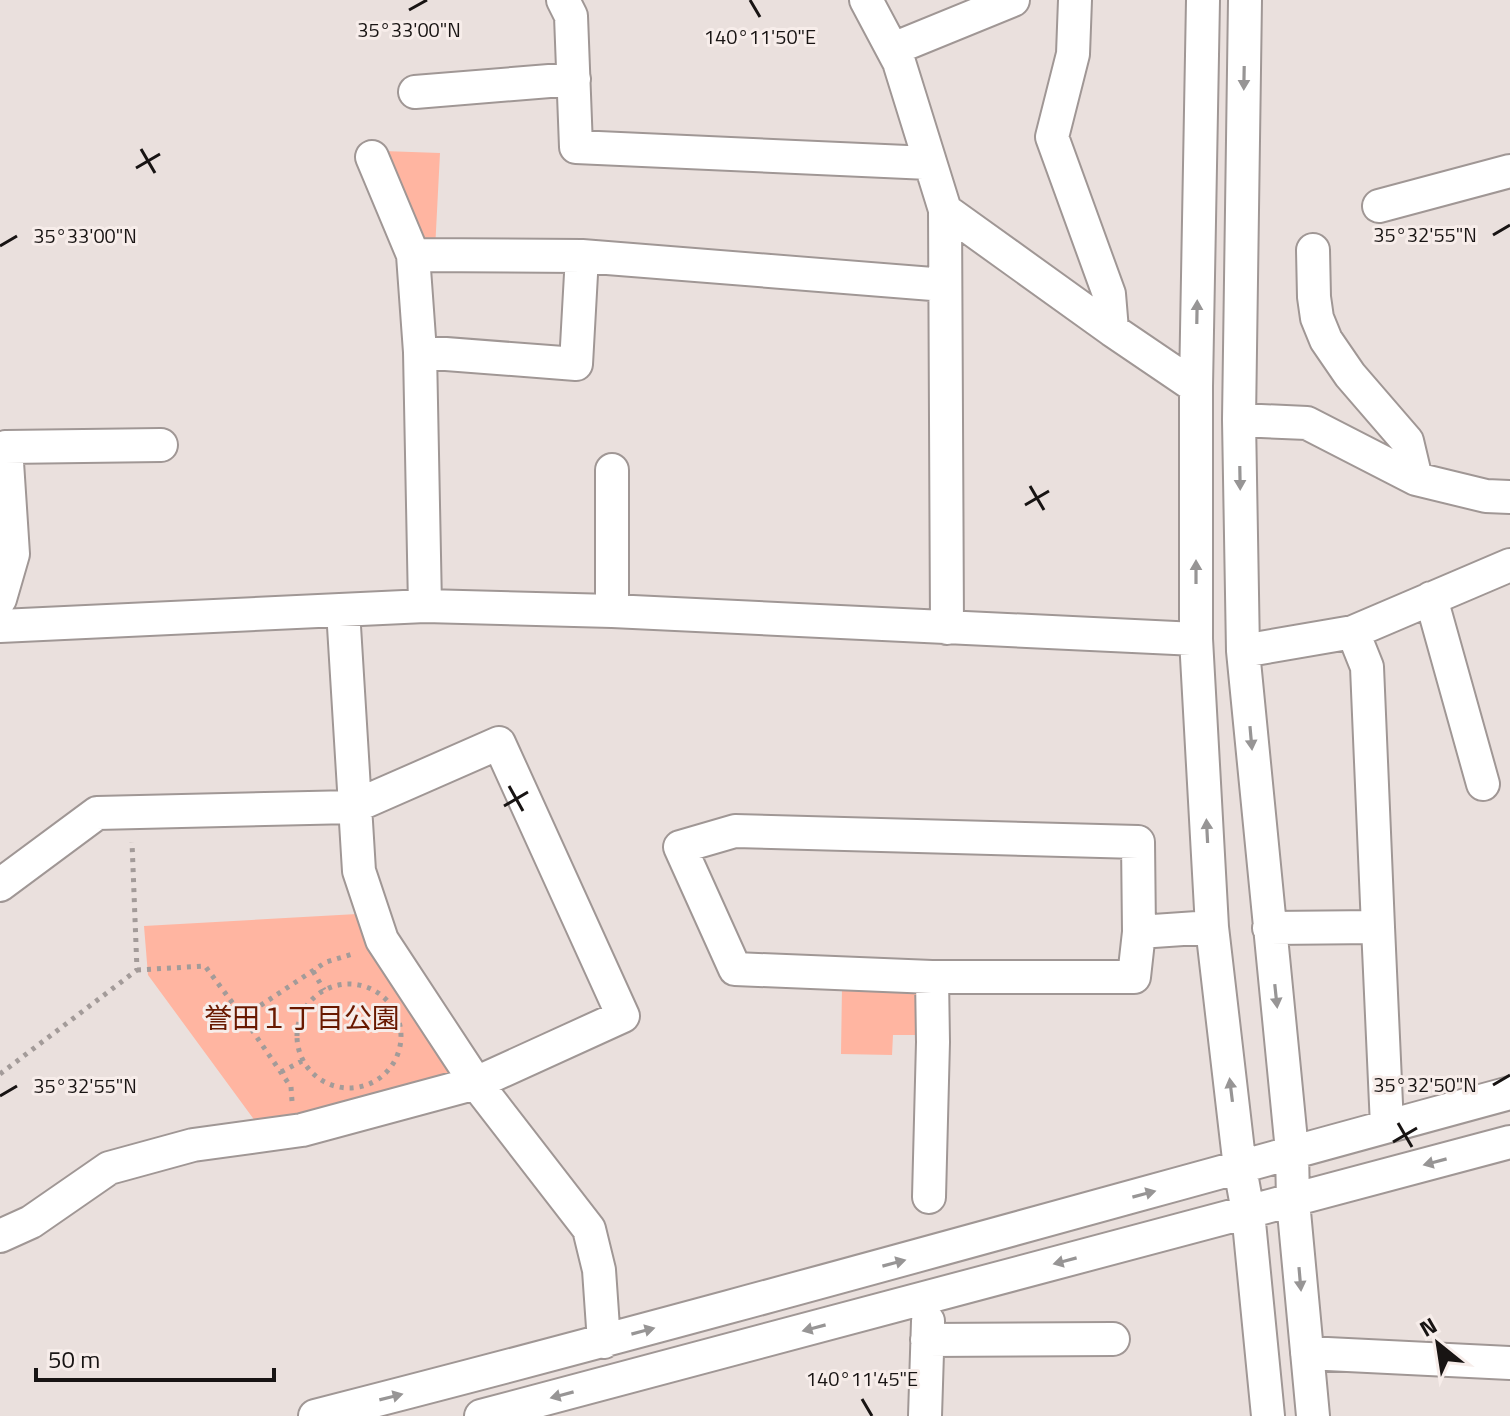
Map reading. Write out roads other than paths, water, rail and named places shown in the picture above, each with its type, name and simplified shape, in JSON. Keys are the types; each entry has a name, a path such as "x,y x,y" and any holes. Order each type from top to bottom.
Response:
{"street":[{"path":"563,0 571,16 576,147 929,163"},
{"path":"866,0 899,62 945,210 947,628"},
{"path":"893,49 1013,0"},
{"path":"1075,0 1073,54 1052,137 1109,294 1112,330"},
{"path":"1203,0 1196,387 1196,639 1212,927 1240,1168 1248,1212 1268,1416"},
{"path":"1245,0 1239,420 1243,651 1292,1151 1293,1201 1313,1416"},
{"path":"415,92 574,79"},
{"path":"372,157 413,255 420,352 425,606"},
{"path":"1379,206 1510,171"},
{"path":"945,210 1196,387"},
{"path":"1313,250 1317,318 1326,340 1350,375 1407,441 1416,479"},
{"path":"413,255 582,256 945,285"},
{"path":"420,352 576,364 582,256"},
{"path":"1239,420 1307,423 1416,479 1460,491 1510,497"},
{"path":"0,599 13,554 6,447 161,445"},
{"path":"612,470 612,611"},
{"path":"1243,651 1353,632 1510,565"},
{"path":"1431,598 1483,784"},
{"path":"0,626 425,606 612,611 1196,639"},
{"path":"343,610 359,871 382,940 476,1083 589,1229 599,1270 604,1342"},
{"path":"1353,632 1367,667 1387,1126"},
{"path":"0,885 97,813 353,807 499,743 623,1016 476,1083 296,1131 193,1145 109,1168 31,1222 0,1236"},
{"path":"735,831 1138,842 1139,932 1134,977 932,977 735,969 680,847 735,831"},
{"path":"1139,932 1212,927"},
{"path":"1269,928 1378,927"},
{"path":"929,1197 932,977"},
{"path":"315,1416 604,1342 1510,1093"},
{"path":"481,1416 1510,1142"},
{"path":"925,1416 928,1297"},
{"path":"927,1340 1113,1339"},
{"path":"1307,1353 1510,1363"}],"park label":[{"name":"誉田１丁目公園","path":"302,1018"}]}
